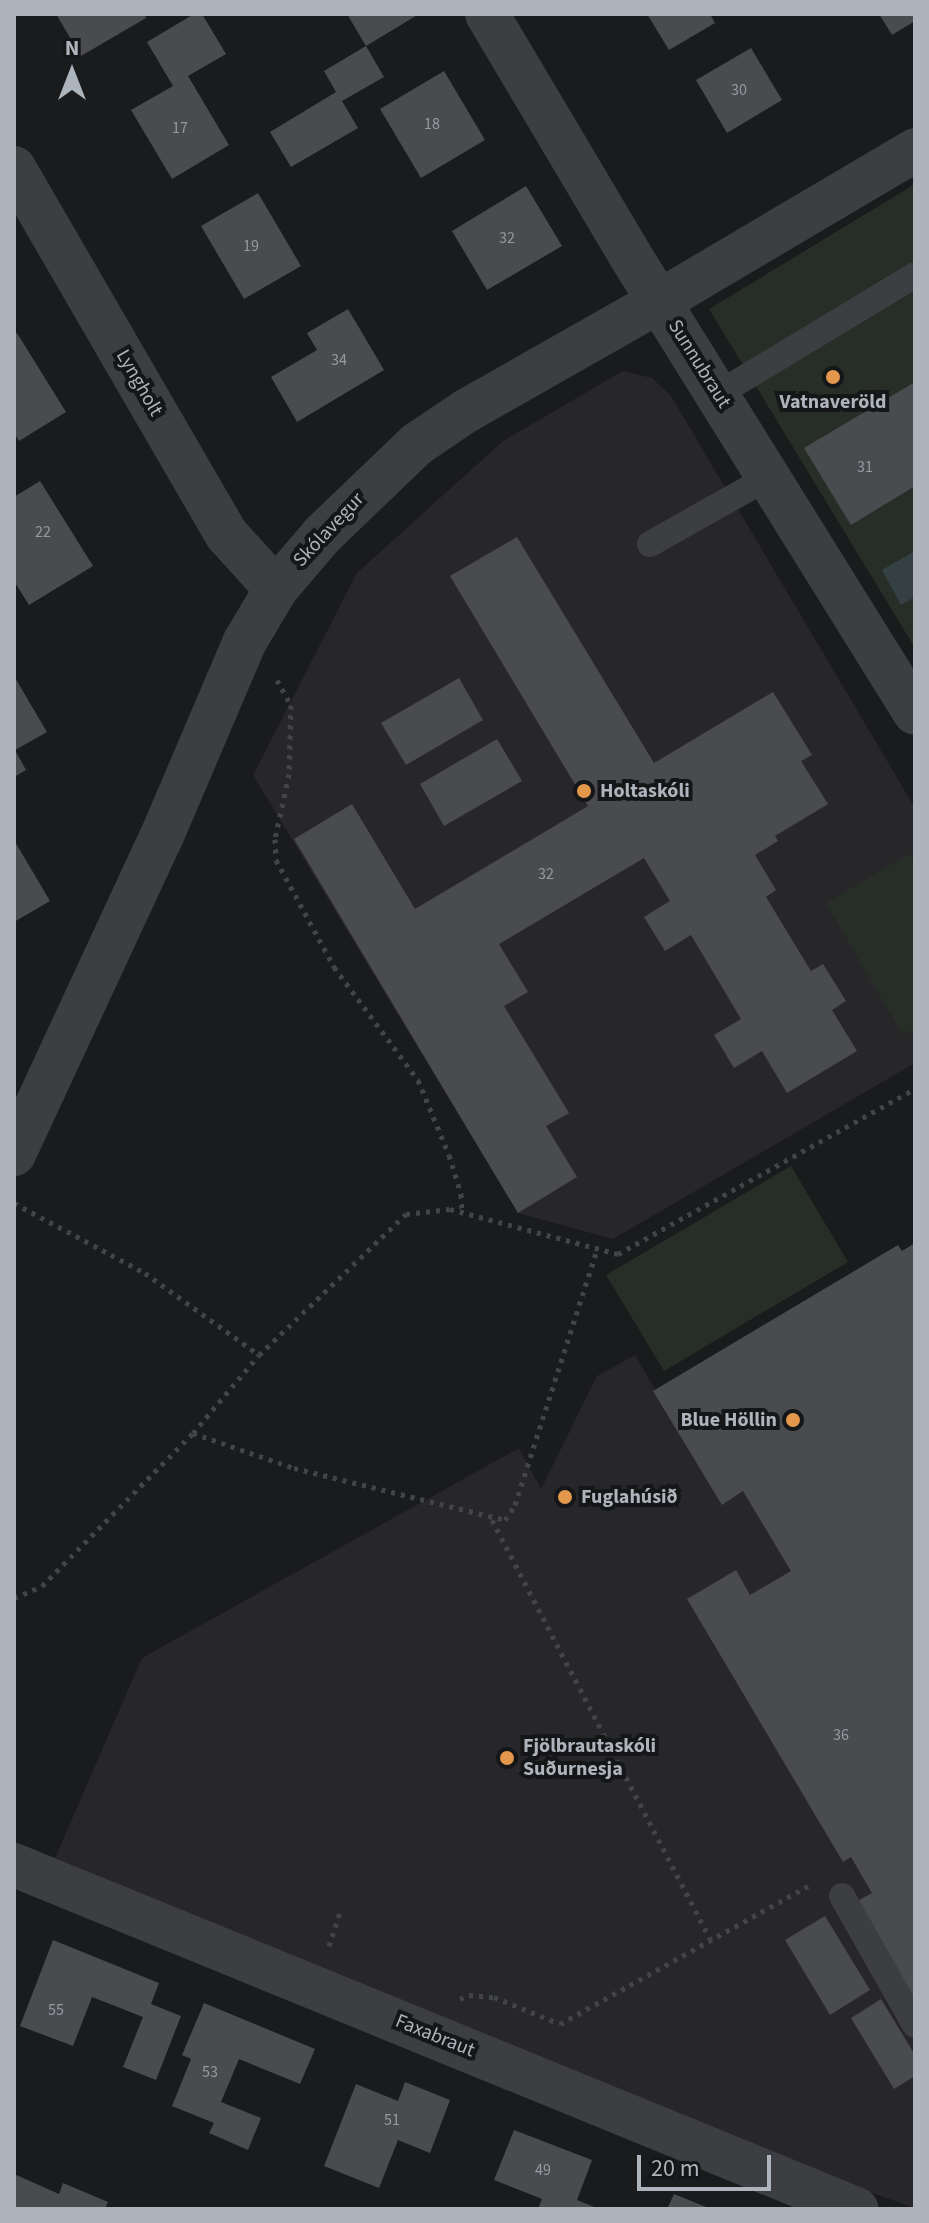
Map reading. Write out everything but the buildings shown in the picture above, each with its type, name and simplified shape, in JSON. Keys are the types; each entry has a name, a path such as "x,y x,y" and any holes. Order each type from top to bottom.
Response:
{"street":[{"name":"Sunnubraut","path":"487,14 915,713"},
{"name":"Skólavegur","path":"14,1154 161,838 244,643 276,589 351,506 417,444 466,411 915,150"},
{"name":"Lyngholt","path":"14,168 227,535 276,589"},
{"name":"Faxabraut","path":"14,1865 856,2209"}],"lane":[{"path":"718,394 915,275"},
{"path":"650,544 769,477"},
{"path":"842,1896 915,2025"}],"path":[{"path":"244,643 281,684 291,705 289,774 275,839 276,860 334,967 418,1080 449,1155 461,1194 462,1212"},
{"path":"14,1598 42,1586 193,1433 259,1355 406,1214 450,1209 618,1254 915,1089"},
{"path":"14,1203 145,1273 259,1355"},
{"path":"193,1433 294,1468 505,1520 515,1505 597,1250"},
{"path":"492,1519 711,1940"},
{"path":"454,2001 469,1995 494,1997 560,2024 819,1880"},
{"path":"312,1986 326,1959 341,1908"}],"shaded area":[{"name":"Vatnaveröld","path":"915,184 915,648 709,309"},
{"name":"Holtaskóli","path":"623,371 652,378 671,396 915,808 915,1063 613,1239 518,1213 253,775 357,573 503,441"},
{"path":"915,551 915,597 901,605 882,570"},
{"path":"909,854 915,864 915,1028 903,1035 826,903"},
{"path":"791,1166 848,1262 664,1371 606,1275"},
{"name":"Fjölbrautaskóli Suðurnesja","path":"635,1355 722,1504 816,1448 915,1613 915,2208 815,2173 55,1858 142,1658 519,1448 541,1489 597,1376"}],"place":[{"name":"Vatnaveröld","path":"833,377"},
{"name":"Holtaskóli","path":"584,791"},
{"name":"Blue Höllin","path":"793,1420"},
{"name":"Fuglahúsið","path":"565,1497"},
{"name":"Fjölbrautaskóli Suðurnesja","path":"507,1758"}]}
